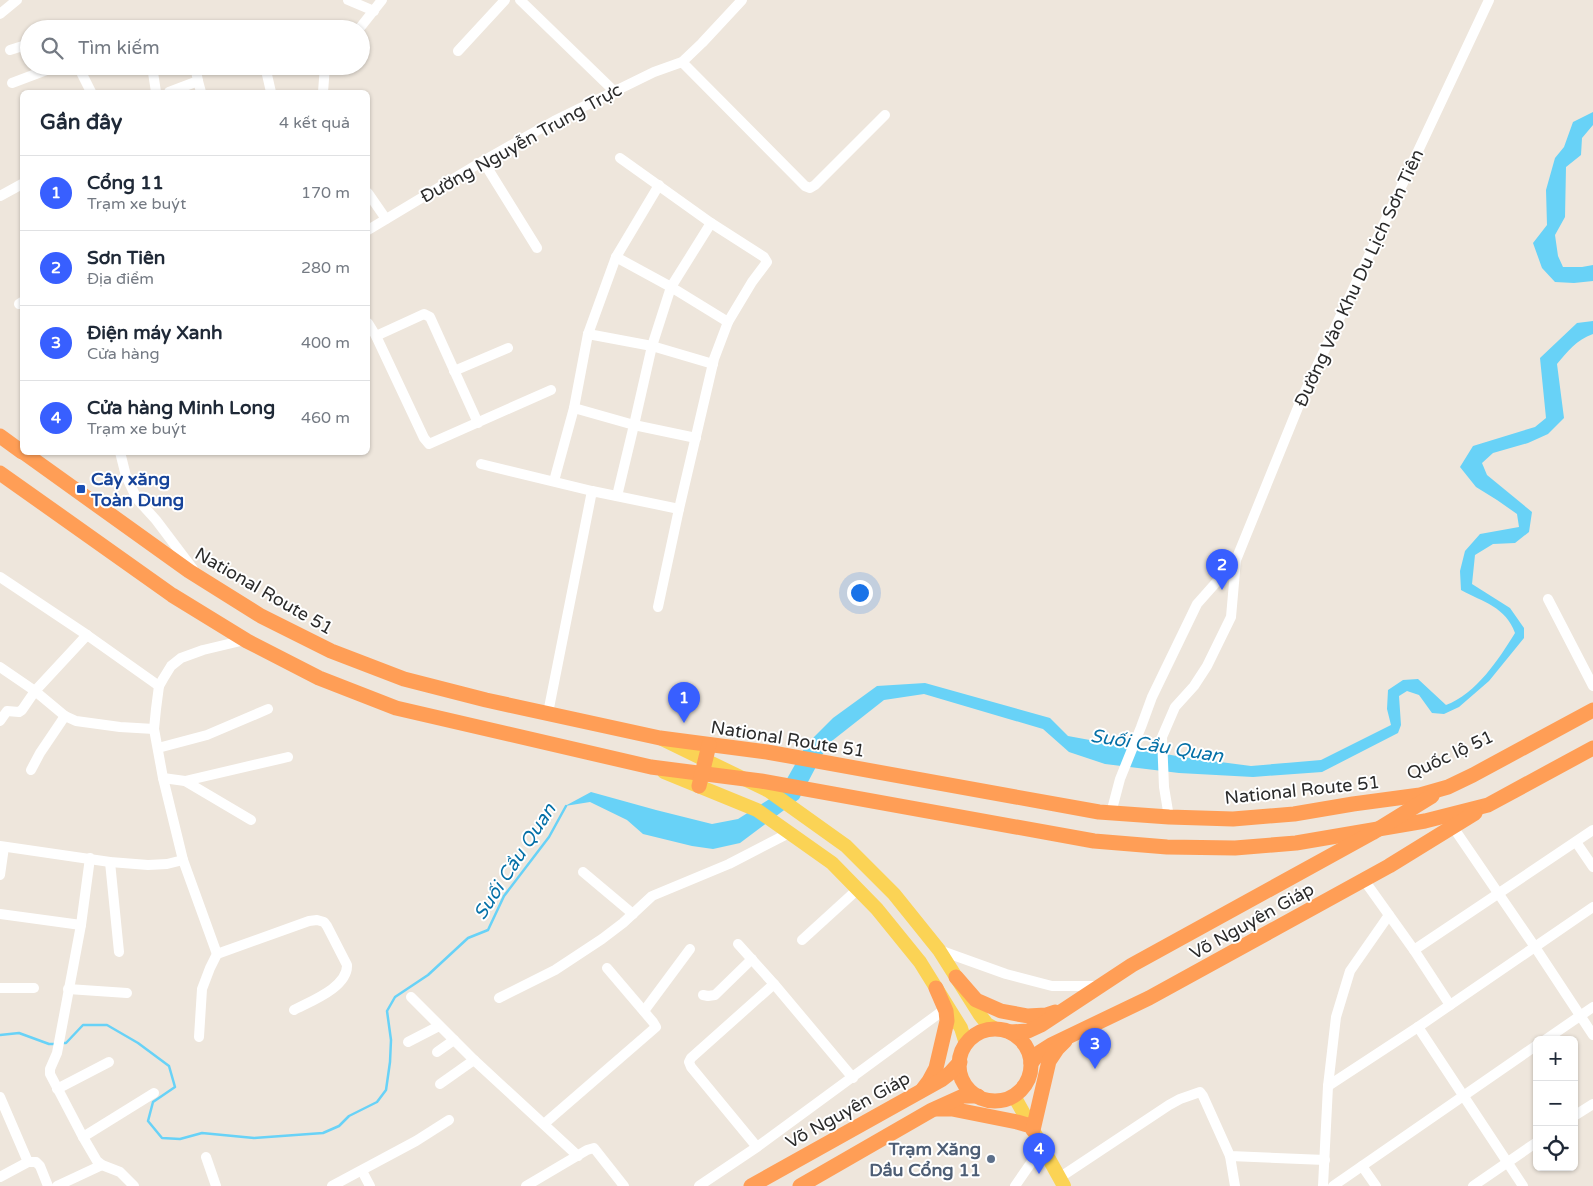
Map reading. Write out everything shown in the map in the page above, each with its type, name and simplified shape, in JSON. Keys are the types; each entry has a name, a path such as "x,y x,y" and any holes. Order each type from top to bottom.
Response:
{"highway":[{"name":"National Route 51","path":"0,436 20,450"},
{"name":"National Route 51","path":"27,455 196,575 261,616 331,652 404,679 660,738 767,752 1110,813 1233,819 1294,814 1353,804 1410,810"},
{"path":"0,472 172,594 245,640 319,678 396,708 651,767 743,779 765,786 820,792 1094,841 1167,847 1235,848 1296,843 1377,829"},
{"name":"Quốc lộ 51","path":"1448,787 1593,710"},
{"path":"703,773 709,745"},
{"path":"1428,843 1410,810 1488,804 1593,748"},
{"name":"Võ Nguyên Giáp","path":"1003,1030 1028,1031 1041,1025 1132,965 1410,810 1448,787 1462,774"},
{"name":"Võ Nguyên Giáp","path":"1031,1063 1040,1052 1149,998 1364,880 1428,843 1488,804"},
{"path":"956,977 976,1000 1015,1014 1028,1016 1046,1015 1072,1004"},
{"path":"920,1092 936,1068 947,1021 945,1009 936,988"},
{"path":"800,1186 932,1110 963,1096 978,1096 990,1100 1002,1100 1014,1096 1023,1088 1029,1078 1031,1063 1025,1044 1017,1036 1003,1030 984,1030 974,1035 966,1044 960,1055 959,1067 962,1079 969,1089 978,1096"},
{"path":"932,1110 952,1109 1017,1122 1032,1128 1049,1061 1057,1049 1070,1037"},
{"name":"Võ Nguyên Giáp","path":"751,1186 920,1092 950,1073 960,1062"}],"main road":[{"name":"Quốc lộ 51","path":"1410,810 1445,782 1593,703"},
{"path":"660,738 703,773 832,863 877,909 920,962 961,1028 966,1044"},
{"path":"1488,804 1513,799 1593,756"},
{"path":"765,786 846,846 894,894 939,950 987,1024 1003,1030"},
{"path":"1014,1096 1062,1182"}],"street":[{"path":"0,14 17,0"},
{"path":"348,0 374,11"},
{"path":"366,20 382,0"},
{"path":"458,51 505,0"},
{"path":"520,0 614,91"},
{"name":"Đường Nguyễn Trung Trực","path":"370,229 554,121 654,72 682,62 702,44 742,0"},
{"name":"Đường Vào Khu Du Lịch Sơn Tiên","path":"1168,817 1164,787 1162,737 1175,707 1194,686 1207,666 1231,617 1236,560 1301,400 1489,0"},
{"path":"10,50 20,47"},
{"path":"682,62 805,186 810,188 886,116"},
{"path":"12,83 33,75"},
{"path":"82,75 90,90"},
{"path":"153,75 156,90"},
{"path":"197,75 201,90"},
{"path":"267,75 271,90"},
{"path":"323,90 324,75"},
{"path":"174,90 198,81"},
{"path":"620,158 764,257 768,262 752,282 728,322 713,364 658,607"},
{"path":"483,161 536,248"},
{"path":"0,196 20,185"},
{"path":"554,481 574,408 588,334 616,257 659,185"},
{"path":"370,197 386,219"},
{"path":"616,496 652,346 671,287 712,223"},
{"path":"616,257 671,287 728,322"},
{"path":"376,336 424,314 430,316 478,423"},
{"path":"370,326 424,438 429,444 551,390"},
{"path":"588,334 652,346 713,364"},
{"path":"454,372 508,348"},
{"path":"574,408 696,438"},
{"path":"121,455 126,476 137,499 156,520 196,575"},
{"path":"481,464 592,491 679,509"},
{"path":"548,713 592,491"},
{"name":"Đường Vào Khu Du Lịch Sơn Tiên","path":"1110,813 1120,779 1152,697 1196,604 1236,560"},
{"path":"0,577 159,686"},
{"path":"1548,599 1593,686"},
{"path":"0,721 7,711 19,712 22,710 35,691 87,635"},
{"path":"217,954 183,860 163,778 154,729 159,686 171,666 181,658 203,650 245,640"},
{"path":"0,667 35,691 65,716 76,721 154,729"},
{"path":"158,748 207,735 268,709"},
{"path":"31,770 65,716"},
{"path":"163,778 184,781 288,757"},
{"path":"184,781 252,820"},
{"path":"1453,827 1593,1036"},
{"path":"499,998 555,970 602,939 655,895 728,864 786,830"},
{"path":"1414,950 1593,830"},
{"path":"1576,842 1593,867"},
{"path":"0,875 2,846 110,862 148,865 167,864 183,860"},
{"path":"90,858 81,926 57,1053 50,1069 50,1074 82,1137 97,1161 120,1172 134,1186"},
{"path":"110,862 119,952"},
{"path":"583,872 634,914"},
{"path":"1364,880 1414,950 1450,1005"},
{"path":"802,940 858,889"},
{"path":"1328,1086 1593,908"},
{"path":"0,914 81,926"},
{"path":"1323,1186 1328,1086 1336,1017 1350,971 1389,915"},
{"path":"199,1037 202,989 217,954 309,921 318,920 324,922 347,965 347,971 345,977 321,997 294,1010"},
{"path":"738,944 853,1078"},
{"path":"644,1011 690,949"},
{"path":"939,950 1006,974 1043,984 1052,986 1100,986"},
{"path":"702,995 715,995 752,959"},
{"path":"544,1124 656,1028 607,968"},
{"path":"757,1147 691,1067 689,1062 691,1058 774,984"},
{"path":"0,988 34,988"},
{"path":"68,989 128,993"},
{"path":"411,997 474,1060 578,1156"},
{"path":"1551,1036 1593,1007"},
{"path":"699,1186 853,1078 945,1009"},
{"path":"408,1042 439,1026"},
{"path":"1418,1027 1523,1186"},
{"path":"437,1052 454,1040"},
{"path":"1333,1186 1533,1048"},
{"path":"440,1084 474,1060"},
{"path":"57,1089 109,1062"},
{"path":"1062,1182 1168,1105 1200,1092 1204,1096 1230,1156 1235,1186"},
{"path":"82,1137 154,1094"},
{"path":"0,1097 28,1162"},
{"path":"1578,1113 1593,1104"},
{"path":"332,1186 416,1141 449,1120"},
{"path":"1472,1186 1533,1145"},
{"path":"1015,1186 1042,1147"},
{"path":"526,1186 587,1150 594,1148 624,1186"},
{"path":"1230,1156 1325,1160"},
{"path":"206,1157 216,1186"},
{"path":"0,1178 28,1162 36,1162 40,1166 48,1186"},
{"path":"57,1186 102,1165"},
{"path":"1362,1166 1376,1186"},
{"path":"362,1171 370,1186"}],"water":[{"path":"1593,112 1593,125 1582,138 1581,155 1566,167 1565,217 1555,235 1558,256 1563,267 1593,265 1593,281 1555,282 1542,268 1533,243 1547,225 1546,190 1555,158 1564,147 1573,122"},
{"name":"Suối Cầu Quan","path":"1593,321 1593,334 1577,343 1557,364 1564,418 1548,434 1528,443 1493,453 1482,463 1487,475 1532,512 1529,532 1515,543 1493,544 1475,555 1472,584 1510,608 1524,628 1524,638 1489,681 1459,707 1444,714 1432,713 1419,695 1407,691 1399,696 1401,725 1398,733 1322,772 1253,777 1179,773 1105,764 1069,752 1043,729 924,694 884,700 828,744 799,799 740,843 713,849 692,846 643,834 627,820 590,802 565,806 591,792 712,824 738,819 779,793 806,745 833,718 877,686 925,683 1050,718 1068,736 1182,757 1251,766 1321,760 1391,725 1387,709 1388,690 1403,680 1418,679 1446,705 1457,700 1486,675 1515,633 1511,624 1500,611 1461,590 1460,571 1465,551 1480,534 1519,527 1517,514 1476,487 1460,467 1473,446 1535,427 1546,418 1540,358 1577,323"}],"waterway":[{"name":"Suối Cầu Quan","path":"62,1043 66,1043 83,1025 107,1025 138,1043 169,1066 175,1087 153,1102 148,1121 162,1138 180,1139 202,1133 254,1138 323,1133 339,1126 349,1116 377,1102 386,1090 391,1040 387,1011 395,997 428,975 468,938 488,930 504,896 549,837 566,806"},
{"name":"Suối Cầu Quan","path":"0,1035 19,1033 49,1044 56,1044"}],"place":[{"name":"Cây xăng Toàn Dung","path":"81,489"},
{"name":"Sơn Tiên","path":"1222,590"},
{"name":"Cổng 11","path":"684,723"},
{"name":"Điện máy Xanh","path":"1095,1069"},
{"name":"Trạm Xăng Dầu Cổng 11","path":"991,1159"},
{"name":"Cửa hàng Minh Long","path":"1039,1174"}]}
